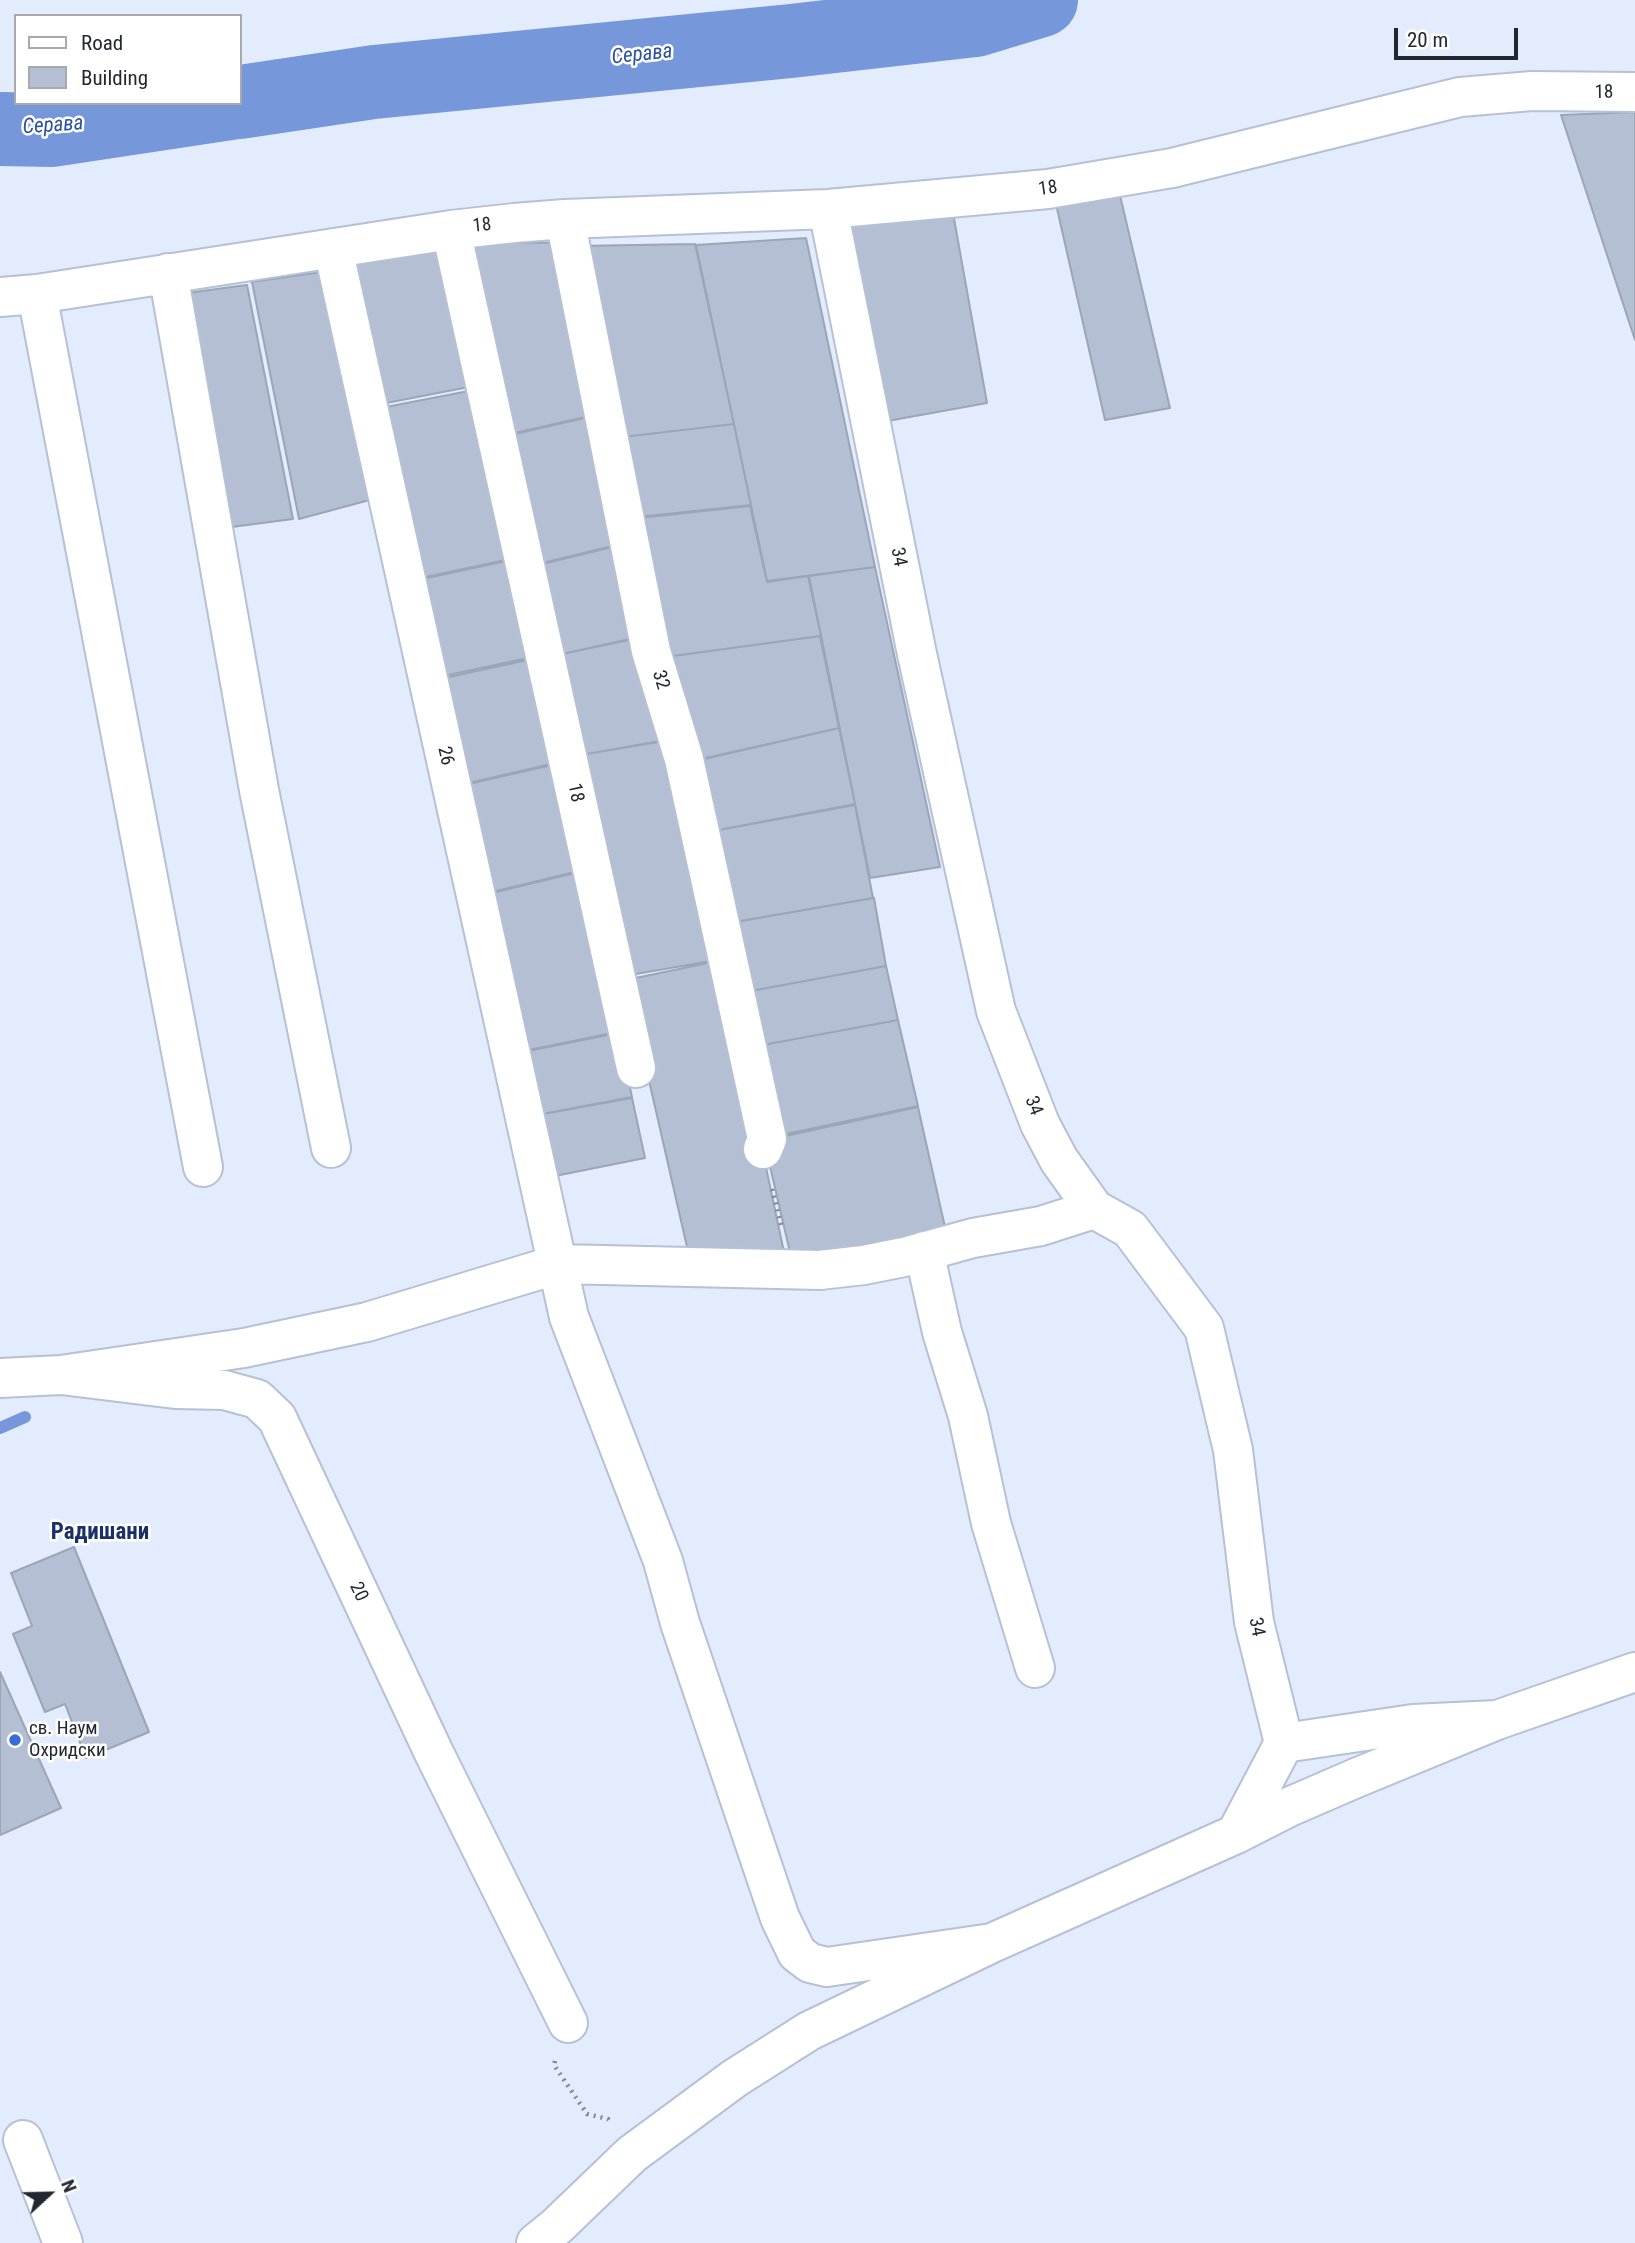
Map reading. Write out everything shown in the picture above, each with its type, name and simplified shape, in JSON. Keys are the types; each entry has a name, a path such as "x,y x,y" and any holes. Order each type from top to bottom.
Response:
{"street":[{"name":"18","path":"18,296 451,230 565,219 828,209 1048,189 1158,170 1460,97 1532,90 1635,92"},
{"name":"34","path":"828,209 917,654 996,1011 1040,1124 1059,1160 1094,1209 1130,1229 1204,1328 1233,1450 1254,1622 1284,1743"},
{"name":"32","path":"565,219 651,651 684,759 765,1144"},
{"name":"18","path":"451,230 636,1068"},
{"name":"26","path":"333,247 569,1317 663,1561 680,1623 780,1918 797,1953 810,1963 827,1967 992,1943"},
{"path":"168,273 259,790 331,1147"},
{"path":"18,296 203,1167"},
{"path":"61,1375 244,1348 367,1322 559,1264 820,1270 864,1265 973,1238 1041,1226 1094,1209"},
{"path":"924,1251 942,1332 968,1416 991,1523 1034,1668"},
{"name":"20","path":"0,1378 61,1375 175,1388 224,1390 257,1399 277,1418 434,1754 568,2023"},
{"path":"536,2243 632,2154 735,2078 809,2031 992,1943 1356,1777 1497,1720 1635,1672"},
{"path":"1236,1834 1284,1743 1413,1724 1497,1720"},
{"path":"23,2140 63,2243"}],"path":[{"path":"765,1144 791,1270"},
{"path":"568,2023 554,2065 587,2114 608,2119 632,2154"}],"building":[{"path":"1635,112 1635,340 1561,115"},
{"path":"1119,191 1170,408 1105,420 1056,204"},
{"path":"953,213 987,403 882,422 840,215"},
{"path":"806,238 875,567 767,581 696,245"},
{"path":"464,242 561,243 598,414 506,435"},
{"path":"695,244 734,424 614,438 576,246"},
{"path":"448,248 479,385 381,404 348,258"},
{"path":"328,271 377,498 299,519 252,282"},
{"path":"247,285 293,519 224,528 187,293"},
{"path":"479,389 515,558 416,579 381,408"},
{"path":"598,415 625,543 534,565 506,436"},
{"path":"734,424 751,505 629,518 614,438"},
{"path":"750,506 767,582 808,576 821,636 658,658 630,519"},
{"path":"625,544 643,636 553,656 534,566"},
{"path":"516,559 537,656 439,677 417,580"},
{"path":"875,567 940,867 870,878 809,576"},
{"path":"820,636 839,728 688,762 658,658"},
{"path":"643,637 666,740 575,756 553,656"},
{"path":"537,658 560,762 464,784 440,679"},
{"path":"839,728 855,804 703,833 687,763"},
{"path":"676,739 723,959 624,976 575,756"},
{"path":"561,763 583,870 488,893 464,785"},
{"path":"855,805 873,898 723,924 703,833"},
{"path":"583,871 617,1032 524,1051 488,894"},
{"path":"874,898 886,966 740,993 724,924"},
{"path":"722,960 785,1257 690,1260 626,980"},
{"path":"886,966 898,1020 752,1047 740,993"},
{"path":"898,1020 918,1106 772,1137 752,1047"},
{"path":"618,1033 632,1097 537,1115 523,1052"},
{"path":"632,1098 645,1158 550,1177 538,1115"},
{"path":"918,1107 947,1236 792,1261 766,1149 772,1139"},
{"path":"74,1547 149,1732 86,1758 65,1704 45,1712 13,1634 32,1626 11,1573"},
{"name":"св. Наум Охридски","path":"0,1672 61,1808 0,1835"}],"waterway":[{"name":"Серава","path":"242,102 374,82 975,20 1041,0"},
{"name":"Серава","path":"0,129 52,130 218,105"},
{"path":"0,1428 25,1417"}],"place":[{"name":"св. Наум Охридски","path":"15,1740"}],"district":[{"name":"Радишани","path":"100,1533"}]}
